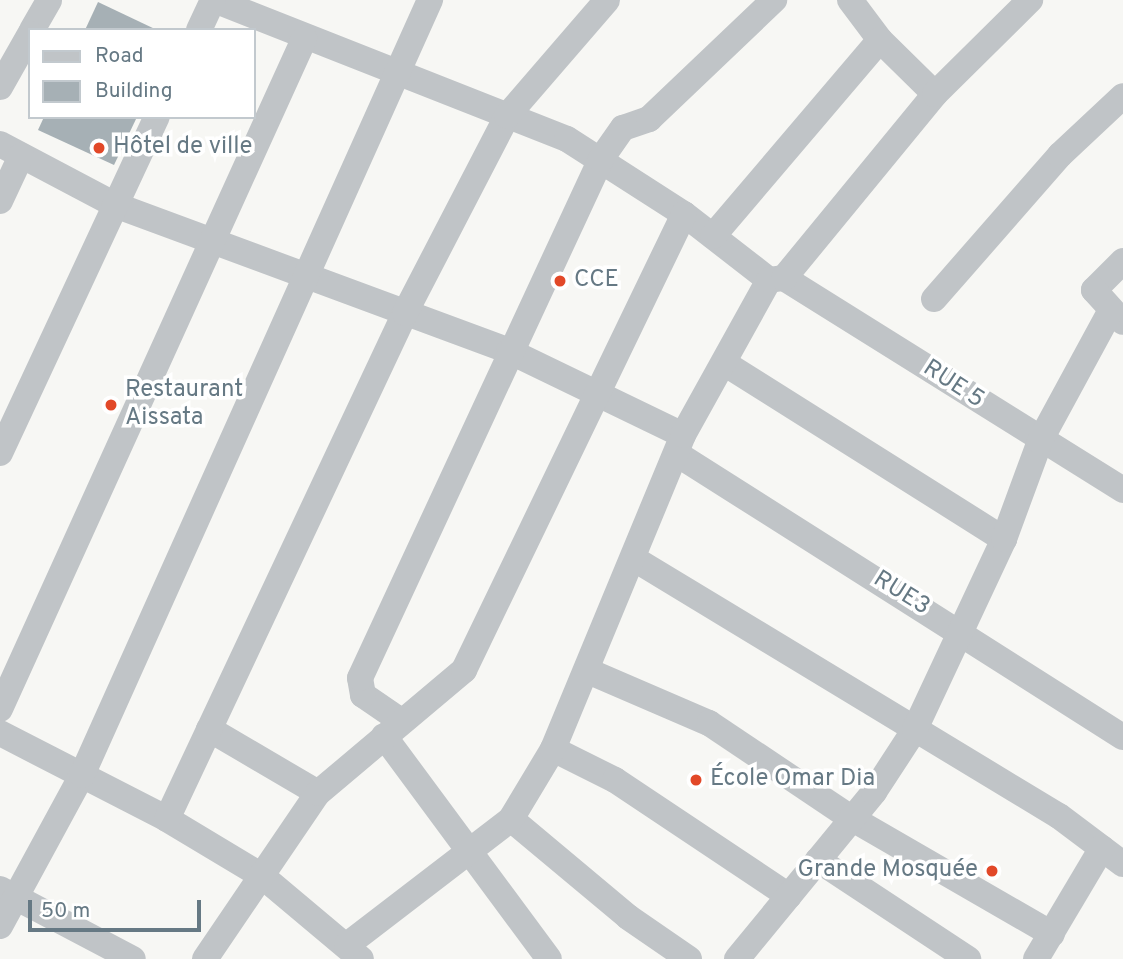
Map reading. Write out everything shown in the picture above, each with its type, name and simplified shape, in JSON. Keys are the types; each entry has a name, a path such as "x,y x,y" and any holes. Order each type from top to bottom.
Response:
{"street":[{"path":"33,28 49,0"},
{"path":"200,28 213,0"},
{"name":"RUE 5","path":"213,0 304,39 507,116 601,159 777,279 1123,490"},
{"path":"0,926 9,894 82,775 302,276 430,0"},
{"path":"167,819 405,313 507,116 607,0"},
{"path":"543,957 392,729 363,695 360,678 509,351 601,159 623,128 649,119 774,0"},
{"path":"850,0 880,40 935,94"},
{"path":"0,733 167,819 262,876 354,952 471,850 511,819 553,749 636,560 680,444 724,363 777,279 935,94 1030,0"},
{"path":"1,85 28,38"},
{"path":"0,709 209,242 304,39"},
{"path":"713,236 880,40"},
{"path":"934,299 1060,155 1123,96"},
{"path":"0,453 156,119"},
{"path":"0,201 11,150"},
{"name":"RUE3","path":"11,150 115,205 509,351 601,393 1123,737"},
{"path":"205,959 318,793 464,670 601,393 684,214"},
{"path":"737,959 851,818 915,729 1004,539 1040,441 1117,317 1094,290 1123,261"},
{"path":"724,363 1004,539"},
{"path":"636,560 915,729 1113,856 1035,959"},
{"path":"588,671 709,723 851,818 1052,934"},
{"path":"209,729 318,793"},
{"path":"553,749 615,780 789,896"},
{"path":"511,819 628,917 689,959"},
{"path":"818,860 968,959"},
{"path":"9,894 133,959"}],"building":[{"path":"98,2 153,28 86,28"},
{"name":"Hôtel de ville","path":"43,119 136,119 114,165 38,130"}],"place":[{"name":"Hôtel de ville","path":"99,148"},
{"name":"CCE","path":"560,281"},
{"name":"Restaurant Aissata","path":"111,405"},
{"name":"École Omar Dia","path":"696,780"},
{"name":"Grande Mosquée","path":"992,871"}]}
